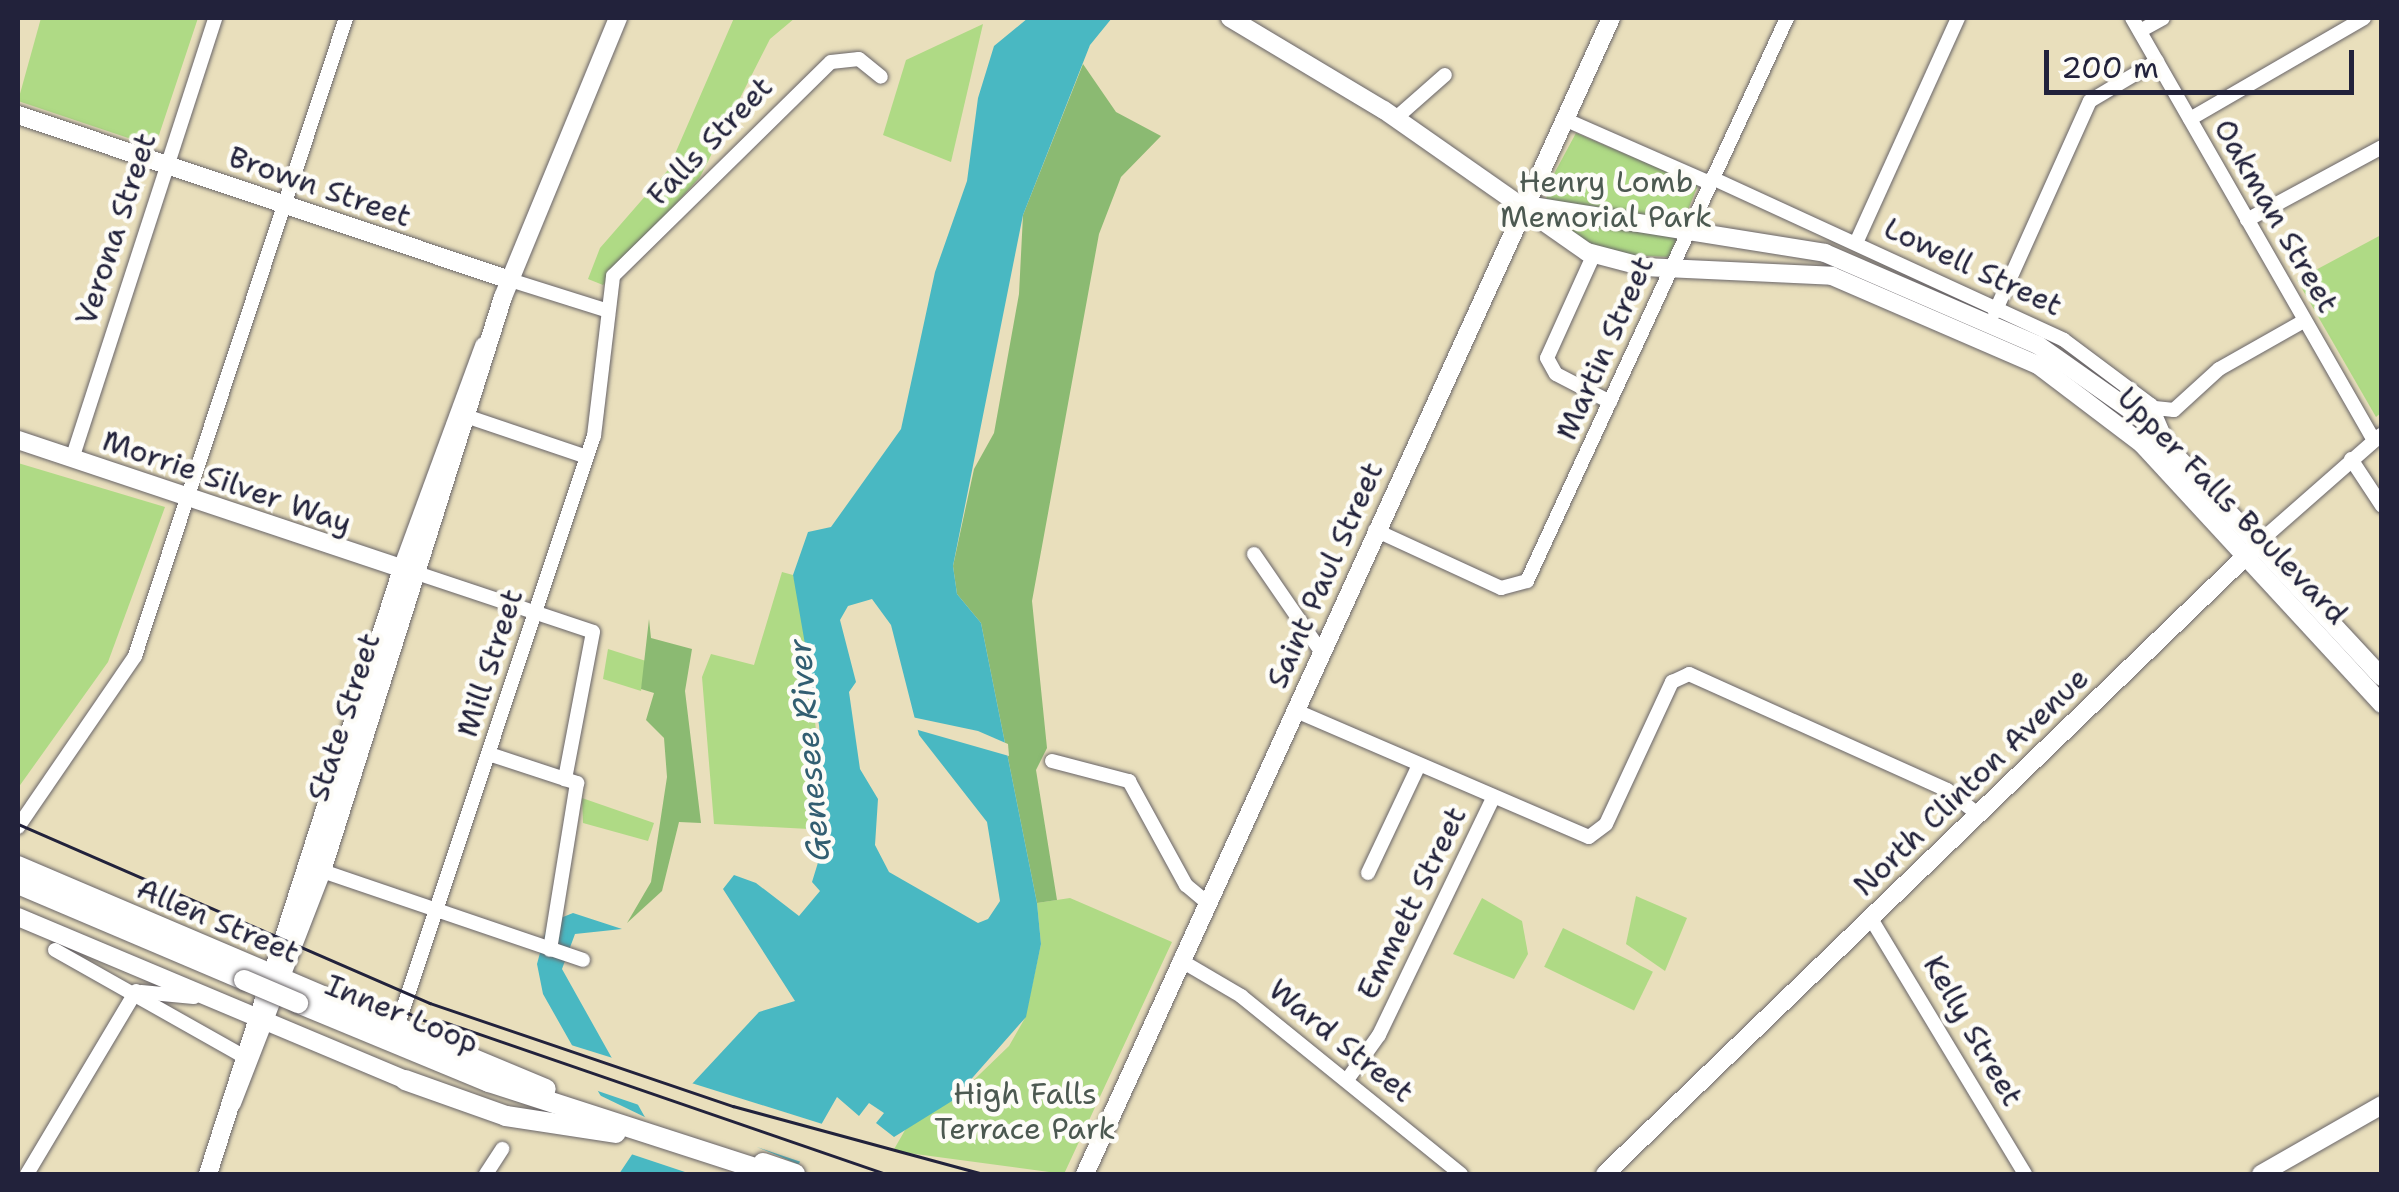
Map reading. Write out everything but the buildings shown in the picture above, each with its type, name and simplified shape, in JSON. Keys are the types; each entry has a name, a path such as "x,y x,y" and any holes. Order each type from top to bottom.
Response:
{"highway":[{"name":"Inner Loop","path":"18,883 479,1092 712,1151 773,1174"},
{"path":"397,1026 611,1125"},
{"path":"405,1080 506,1116 611,1125"},
{"name":"Inner Loop","path":"611,1125 739,1174"},
{"path":"712,1151 795,1174"}],"main road":[{"name":"State Street","path":"208,1174 488,341 618,18"},
{"path":"1230,18 1376,105 1525,205"},
{"name":"Saint Paul Street","path":"1076,1174 1090,1154 1180,960 1610,18"},
{"name":"Brown Street","path":"18,115 510,280"},
{"name":"Upper Falls Boulevard","path":"1525,205 1686,235 1843,258 1990,322 2101,385 2173,450 2382,704"},
{"name":"Upper Falls Boulevard","path":"1525,205 1594,254 1671,268 1822,274 1990,322 2114,418 2382,677"},
{"name":"State Street","path":"411,571 472,418 488,341"},
{"name":"Morrie Silver Way","path":"18,440 411,571"},
{"name":"North Clinton Avenue","path":"1605,1174 2252,550"},
{"name":"Allen Street","path":"18,883 277,976 397,1026"},
{"path":"18,916 261,1025 405,1080"},
{"name":"State Street","path":"232,1103 243,1056 261,1025"},
{"path":"2262,1174 2380,1108"},
{"name":"Saint Paul Street","path":"1085,1174 1090,1154"}],"street":[{"name":"Verona Street","path":"72,459 215,18"},
{"path":"18,827 135,656 346,18"},
{"name":"Martin Street","path":"1375,530 1518,588 1610,402 1787,18"},
{"path":"1856,243 1958,18"},
{"path":"2136,24 2163,18"},
{"path":"2190,120 2364,18"},
{"name":"Oakman Street","path":"2136,24 2304,321 2378,438"},
{"name":"Falls Street","path":"605,310 618,270 827,65 859,59 881,77"},
{"path":"1990,322 2090,101 2157,60"},
{"path":"1396,118 1445,75"},
{"name":"Lowell Street","path":"1564,119 1856,243 1990,322 2075,347 2154,408 2173,450"},
{"path":"2247,220 2382,146"},
{"path":"1594,254 1547,358 1556,374 1610,402"},
{"name":"Brown Street","path":"510,280 605,310"},
{"name":"Mill Street","path":"397,1026 587,457 605,310"},
{"path":"2154,408 2174,410 2219,369 2304,321"},
{"path":"472,418 587,457"},
{"name":"North Clinton Avenue","path":"2252,550 2378,438"},
{"path":"2351,459 2382,506"},
{"path":"1254,554 1320,650"},
{"path":"411,571 593,632 571,781 558,913 543,948"},
{"path":"1294,710 1579,836 1599,832 1668,687 1689,674 1946,790 1978,814"},
{"path":"489,754 571,781"},
{"path":"1052,761 1129,782 1186,885 1206,902"},
{"path":"1368,873 1419,765"},
{"name":"Emmett Street","path":"1346,1080 1380,1035 1493,798"},
{"path":"314,868 576,958"},
{"name":"Kelly Street","path":"1870,917 2025,1174"},
{"path":"55,950 136,991 243,1056"},
{"name":"Ward Street","path":"1180,960 1232,988 1461,1174"},
{"path":"136,991 199,998"},
{"path":"27,1174 136,991"},
{"path":"486,1174 502,1149"}],"green space":[{"path":"41,18 198,18 155,147 18,101"},
{"path":"734,18 795,18 770,39 700,177 603,285 588,279 600,248 668,170"},
{"path":"983,24 951,162 883,135 906,60"},
{"path":"1083,64 1116,112 1161,136 1121,177 1099,234 1032,601 1047,748 1036,770 1057,900 1037,903 981,623 957,594 953,566 974,469 994,433 1019,294 1023,215"},
{"name":"Henry Lomb Memorial Park","path":"1576,133 1698,185 1669,257 1608,254 1544,220 1548,185"},
{"path":"2381,235 2382,412 2376,417 2297,280"},
{"path":"18,463 165,507 108,662 18,788"},
{"path":"782,572 793,575 801,605 828,830 714,824 702,677 711,654 754,665"},
{"path":"649,619 651,638 692,649 685,691 701,823 679,822 662,891 627,923 651,882 667,777 664,738 646,720 654,693 641,689"},
{"path":"608,649 646,661 641,691 603,679"},
{"path":"582,798 654,823 648,841 583,823"},
{"path":"1636,896 1687,918 1665,971 1626,944"},
{"name":"High Falls Terrace Park","path":"1070,898 1172,942 1064,1174 893,1151 912,1118 952,1101 1009,1046 1025,1018 1041,944 1037,903"},
{"path":"1482,898 1522,921 1528,954 1514,979 1453,954"},
{"path":"1563,928 1653,972 1634,1010 1544,967"}],"water":[{"path":"1028,18 1112,18 1090,45 1023,215 953,566 957,594 981,623 1037,903 1041,944 1026,1017 952,1101 894,1137 876,1123 884,1113 869,1103 859,1116 837,1097 793,1174 619,1174 633,1153 543,994 537,964 548,923 573,913 622,929 575,934 562,969 651,1128 759,1012 795,1001 723,889 734,875 756,883 799,916 820,891 812,882 828,830 819,725 793,575 808,532 831,527 901,429 935,272 967,181 978,98 994,46","holes":["872,599 891,625 919,735 987,822 1000,901 988,919 978,923 889,872 875,845 878,799 860,769 849,692 856,682 840,620 848,606"]}],"pier":[{"path":"907,716 978,731 1008,744 1009,756 911,728"},
{"path":"571,1045 616,1059 639,1105 592,1089"},
{"path":"685,1081 832,1127 807,1164 757,1147 805,1167 799,1174 691,1174 628,1153 595,1093 651,1120"}],"railway":[{"path":"18,824 430,1003 733,1106 984,1174"},
{"path":"332,980 451,1032"},
{"path":"442,1021 886,1174"}],"water label":[{"name":"Genesee River","path":"809,750"}]}
